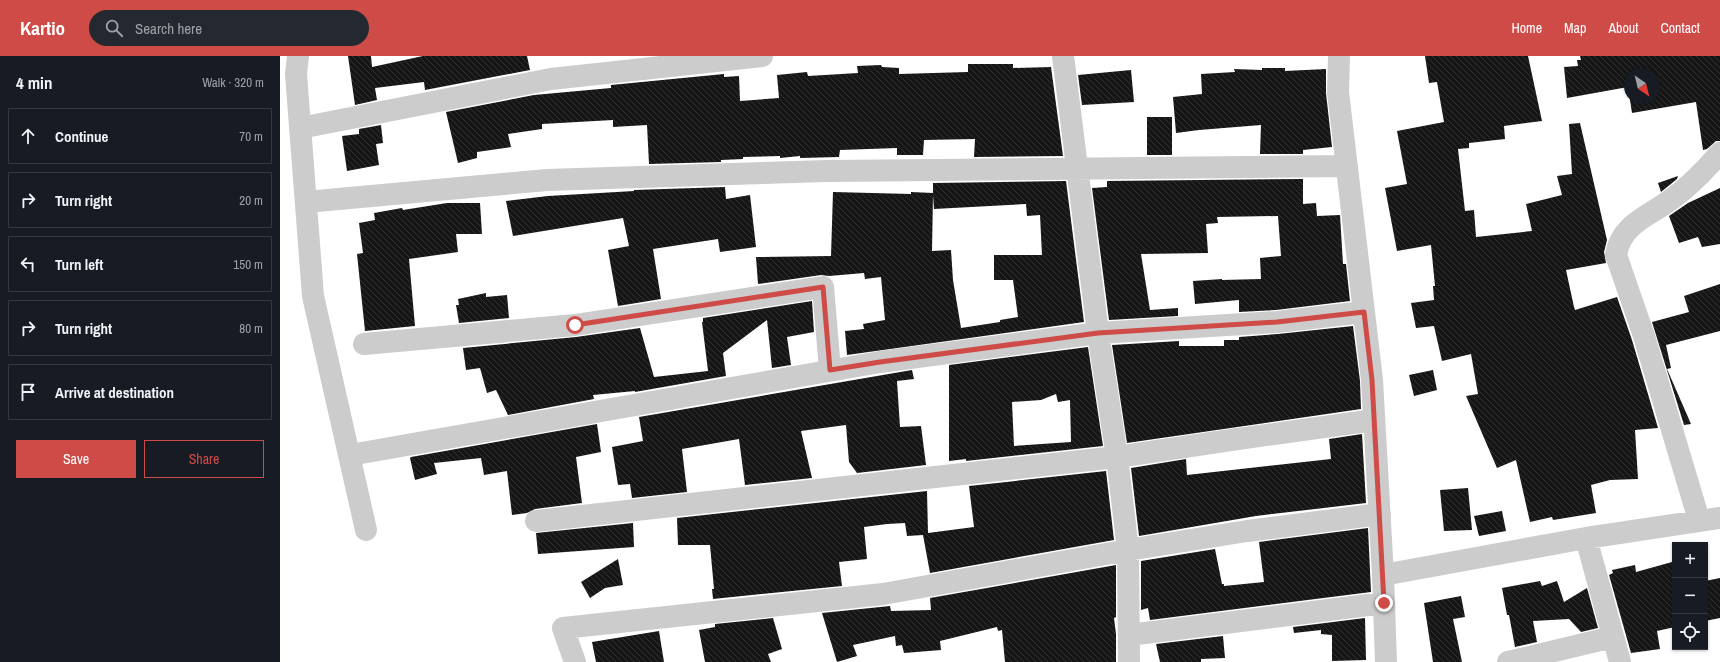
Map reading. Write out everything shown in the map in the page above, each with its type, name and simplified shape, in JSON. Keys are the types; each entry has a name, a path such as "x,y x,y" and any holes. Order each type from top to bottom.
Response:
{"street":[{"path":"298,56 296,74 313,296 366,530"},
{"path":"300,128 551,79 762,56"},
{"path":"1063,56 1098,333 1117,457 1128,550 1130,662"},
{"path":"1339,56 1338,92 1372,380 1380,514 1386,662"},
{"path":"1383,575 1586,538 1710,519 1616,255 1617,244 1624,233 1635,223 1673,198 1720,153"},
{"path":"306,202 547,180 827,171 1347,166"},
{"path":"364,344 575,325 823,287 830,370"},
{"path":"350,455 887,361 1098,333 1277,322 1364,312"},
{"path":"536,521 1117,457 1374,420"},
{"path":"575,662 563,628 883,594 1128,550 1247,531 1380,514"},
{"path":"1586,538 1620,662"},
{"path":"1129,635 1384,603"},
{"path":"1508,662 1613,637"}],"building":[{"path":"348,56 371,56 372,67 423,56 527,56 530,70 425,90 424,82 375,88 377,100 355,105"},
{"path":"1425,56 1528,56 1542,121 1504,126 1505,139 1469,143 1469,148 1458,149 1465,211 1474,210 1476,237 1532,231 1526,204 1562,195 1557,176 1572,174 1569,124 1580,123 1607,240 1604,252 1606,263 1566,270 1574,307 1575,310 1617,297 1632,340 1658,428 1635,430 1638,479 1610,480 1591,485 1596,513 1553,520 1552,517 1530,522 1516,460 1497,468 1466,396 1478,394 1471,354 1442,361 1434,326 1416,328 1411,303 1434,300 1433,286 1435,286 1431,245 1397,251 1385,188 1407,184 1397,131 1444,122 1437,82 1429,83"},
{"path":"1580,56 1720,56 1720,141 1716,141 1707,149 1703,150 1696,102 1632,113 1631,104 1660,104 1660,68 1624,68 1624,88 1567,98 1564,67 1578,66 1577,60 1581,60"},
{"path":"968,64 1013,64 1013,68 1051,67 1063,156 974,157 975,139 924,140 923,155 897,155 897,148 840,150 839,157 743,157 743,159 721,160 721,162 649,164 647,125 613,127 613,120 542,124 542,129 508,134 511,147 477,152 477,158 458,163 446,112 534,95 611,88 611,85 724,74 724,77 739,76 740,101 779,98 777,75 807,72 808,76 858,73 857,66 881,65 882,67 899,68 899,74 968,72"},
{"path":"1262,68 1285,68 1285,71 1326,69 1326,93 1332,147 1303,150 1303,154 1260,154 1261,125 1176,133 1173,97 1202,94 1201,74 1235,72 1234,69 1262,70"},
{"path":"1131,70 1134,102 1082,105 1078,75"},
{"path":"1147,117 1172,117 1172,155 1147,155"},
{"path":"381,125 383,143 376,144 379,165 347,171 342,136 359,134 359,129"},
{"path":"1678,176 1677,179 1661,192 1658,183"},
{"path":"1303,179 1303,204 1316,203 1317,216 1340,215 1343,264 1346,264 1350,301 1276,310 1239,312 1239,300 1195,304 1193,281 1261,279 1260,258 1281,256 1278,216 1217,217 1218,223 1206,224 1208,253 1141,254 1150,310 1178,308 1178,316 1109,320 1092,188 1107,187 1107,181"},
{"path":"1066,181 1084,322 847,355 845,331 864,329 863,324 885,320 881,277 865,279 864,273 829,276 821,275 758,284 756,257 831,256 833,192 911,194 911,192 933,193 933,183","holes":["933,195 934,209 1026,204 1027,216 1040,215 1042,255 994,255 994,280 1013,280 1018,317 1000,320 1000,322 961,328 953,280 951,250 932,251"]},
{"path":"725,187 726,199 750,195 756,247 720,252 718,239 653,249 661,299 618,306 608,250 629,246 623,218 513,236 506,201 548,196 634,190"},
{"path":"1720,188 1720,244 1702,247 1698,237 1679,243 1669,216 1688,203"},
{"path":"447,203 480,203 482,234 456,234 458,252 409,259 415,326 365,331 357,254 363,253 359,223 375,220 374,213"},
{"path":"1720,284 1720,331 1666,345 1671,368 1667,369 1691,424 1684,425 1652,322 1689,312 1684,296"},
{"path":"486,293 486,297 507,295 509,318 459,323 456,305 459,305 458,299"},
{"path":"812,301 814,332 787,337 791,365 772,368 767,320 723,353 726,376 635,392 593,395 594,399 508,415 496,390 487,393 480,368 466,370 463,348 576,337 640,328 654,377 708,371 702,322 703,318"},
{"path":"1353,326 1360,381 1361,409 1127,443 1112,345 1179,341 1179,346 1224,346 1224,340 1239,340 1239,337"},
{"path":"1088,347 1103,446 966,461 966,459 949,461 949,365","holes":["1056,394 1058,402 1070,400 1071,442 1014,446 1012,402 1041,400"]},
{"path":"912,370 914,379 897,381 900,427 921,426 926,465 857,473 849,462 846,425 801,431 812,478 745,485 739,439 682,449 687,492 632,498 630,484 618,485 612,447 643,441 639,417"},
{"path":"1433,370 1437,390 1414,396 1409,375"},
{"path":"597,424 601,452 576,457 582,503 535,509 527,513 512,515 507,471 484,475 481,458 434,463 437,474 415,480 411,457"},
{"path":"1362,434 1366,503 1256,516 1139,536 1131,468 1186,459 1187,475 1331,459 1329,439"},
{"path":"1106,471 1114,540 930,573 923,535 907,536 905,523 887,524 864,527 867,559 839,562 842,586 713,599 712,589 714,589 710,545 678,545 677,518 927,491 928,533 974,527 969,486"},
{"path":"1468,488 1472,530 1444,531 1440,490"},
{"path":"1502,511 1506,531 1479,536 1474,516"},
{"path":"633,523 634,547 538,554 536,533"},
{"path":"1368,528 1371,592 1150,620 1148,608 1141,610 1141,561 1215,549 1222,584 1224,584 1224,586 1264,582 1259,542"},
{"path":"618,559 623,585 605,588 590,598 581,582"},
{"path":"1672,562 1672,628 1657,631 1660,649 1631,653 1609,575 1613,573 1612,570 1635,565 1636,572"},
{"path":"1116,565 1116,617 1114,618 1116,634 1116,662 1005,662 1002,630 998,631 997,627 940,641 941,650 904,653 902,645 896,646 895,636 853,645 857,656 837,662 822,613 890,606 891,611 931,610 930,598"},
{"path":"1720,578 1720,618 1708,620 1708,614 1708,580"},
{"path":"1540,581 1542,586 1557,581 1564,602 1587,588 1598,628 1581,632 1569,619 1533,621 1537,642 1515,647 1502,588"},
{"path":"1461,596 1465,617 1453,619 1462,662 1433,662 1424,603"},
{"path":"773,618 782,649 768,654 771,662 705,662 699,630 715,627 715,624"},
{"path":"1365,618 1366,660 1332,661 1332,635 1321,634 1321,630 1294,633 1293,627"},
{"path":"659,631 664,662 596,662 592,642"},
{"path":"1223,636 1225,658 1201,659 1201,662 1160,662 1156,644"}],"route":[{"path":"575,325 823,287 830,370 1098,333 1277,322 1364,312 1372,380 1384,603"}]}
